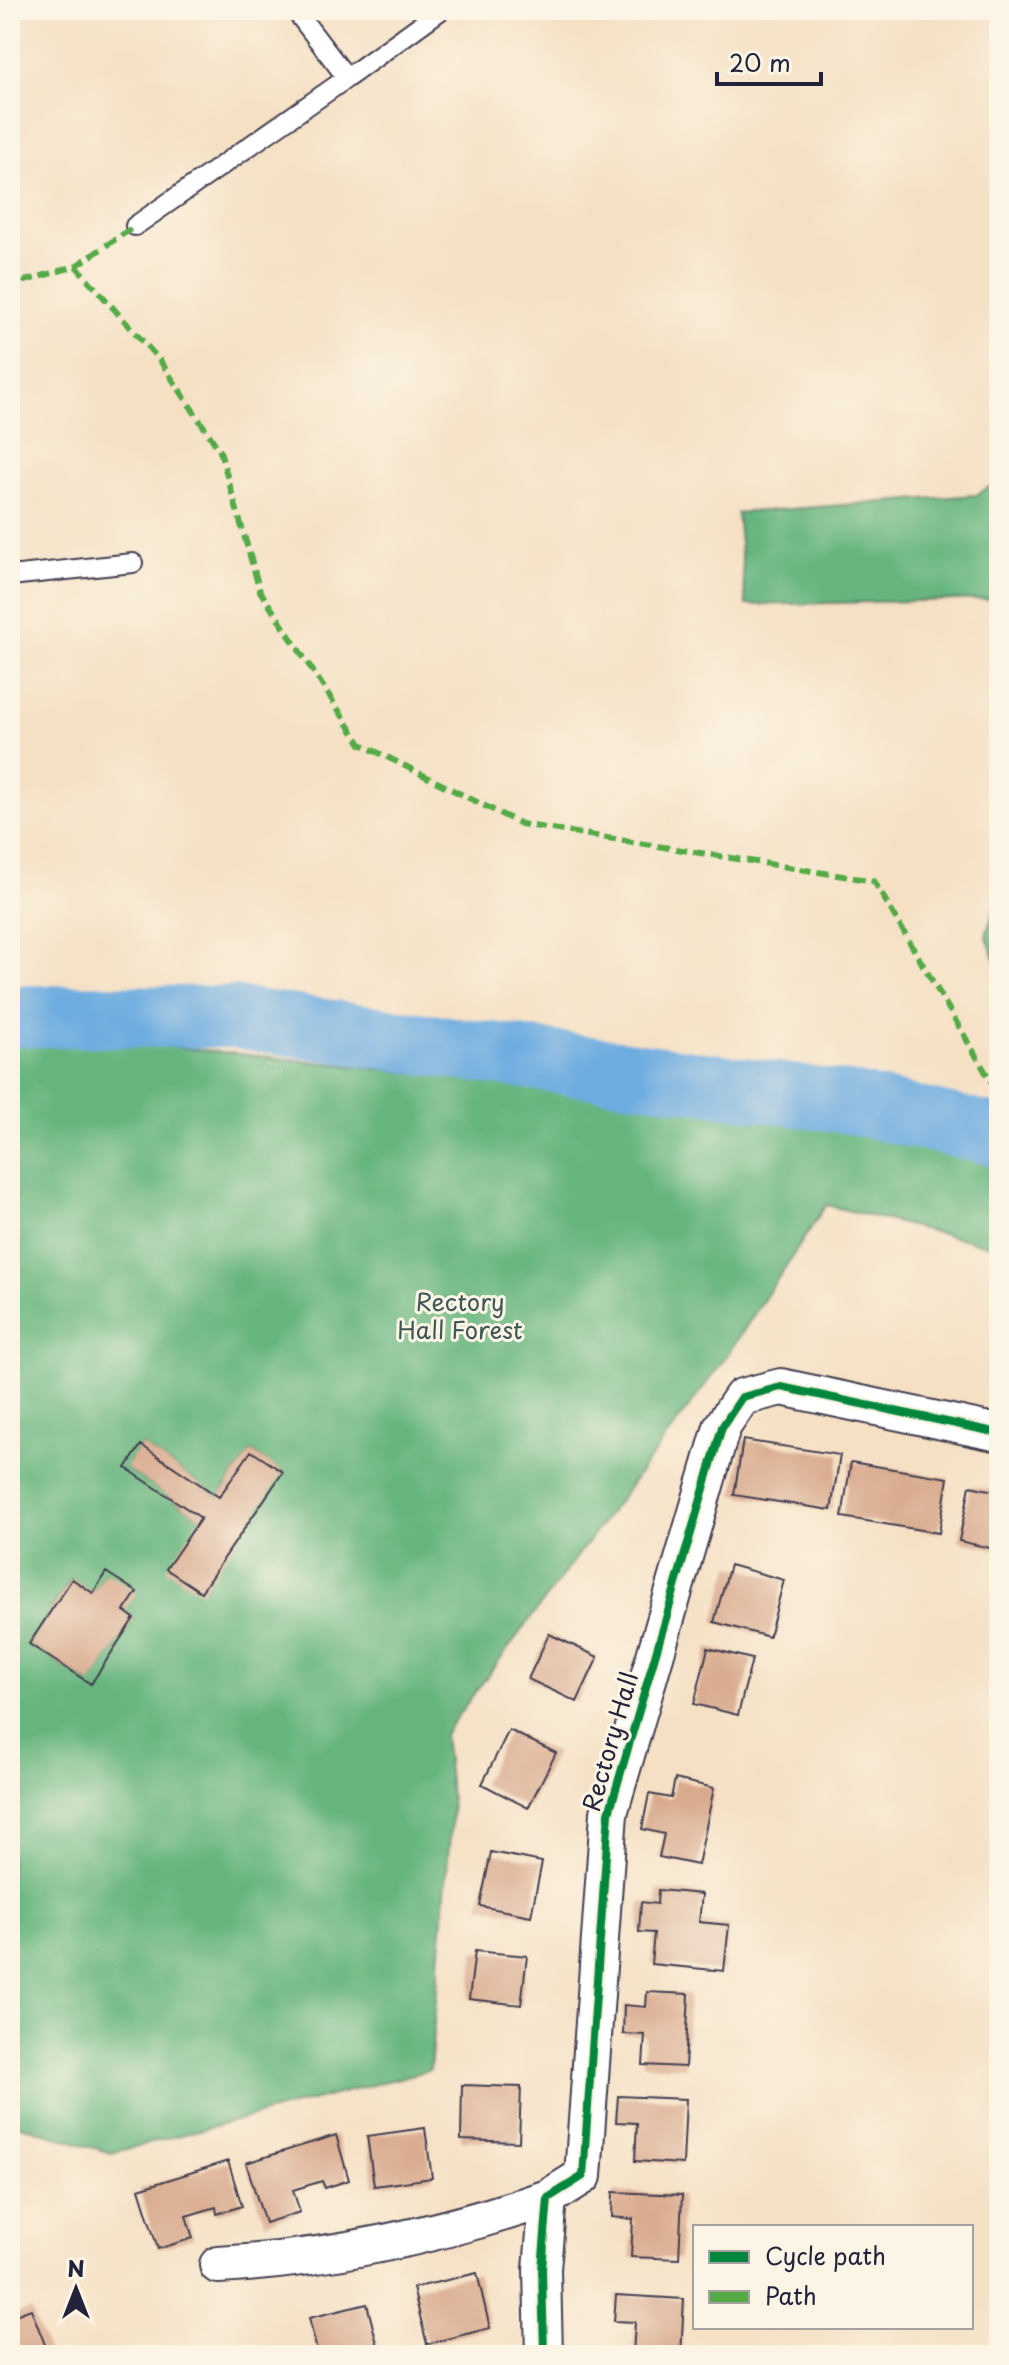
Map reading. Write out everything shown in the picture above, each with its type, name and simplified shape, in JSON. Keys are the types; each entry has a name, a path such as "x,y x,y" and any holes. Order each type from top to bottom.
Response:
{"street":[{"name":"Rectory Hall","path":"218,2265 281,2262 497,2216 548,2198 583,2176 609,1813 722,1427 742,1397 781,1387 999,1433"},
{"path":"544,2355 542,2269 548,2198"}],"lane":[{"path":"295,10 347,78"},
{"path":"135,226 441,10"},
{"path":"10,576 133,563"}],"green space":[{"path":"999,481 999,599 746,605 737,513 976,495"},
{"path":"999,893 999,969 986,935"},
{"name":"Rectory Hall Forest","path":"110,1040 779,1112 999,1165 999,1248 826,1205 724,1360 444,1734 452,1810 430,2070 111,2153 10,2122 10,1041","holes":["141,1445 219,1497 251,1451 282,1472 201,1518 126,1468","106,1572 124,1611 134,1619 90,1684 29,1644 71,1579 93,1593"]}],"building":[{"path":"743,1440 840,1455 831,1510 734,1495"},
{"path":"141,1445 219,1497 251,1451 283,1472 201,1592 166,1569 201,1518 126,1468"},
{"path":"851,1462 948,1478 939,1533 842,1517"},
{"path":"970,1486 999,1492 999,1550 959,1541"},
{"path":"730,1565 784,1580 769,1637 714,1622"},
{"path":"106,1572 137,1592 124,1611 134,1618 91,1684 29,1644 72,1579 93,1593"},
{"path":"549,1634 598,1657 577,1702 528,1679"},
{"path":"708,1648 752,1659 738,1715 694,1704"},
{"path":"509,1730 556,1753 528,1808 482,1784"},
{"path":"675,1779 714,1788 698,1865 659,1857 664,1834 642,1829 649,1794 671,1798"},
{"path":"491,1852 542,1862 531,1916 480,1906"},
{"path":"658,1890 702,1894 699,1922 729,1925 724,1971 651,1964 654,1933 639,1932 641,1902 657,1904"},
{"path":"475,1951 527,1956 521,2005 469,1999"},
{"path":"647,1992 689,1994 685,2067 643,2065 645,2035 623,2034 624,2005 646,2007"},
{"path":"462,2085 521,2087 519,2142 461,2140"},
{"path":"618,2096 686,2099 683,2164 635,2161 637,2123 616,2122"},
{"path":"425,2128 432,2178 374,2186 367,2136"},
{"path":"336,2135 349,2180 325,2188 322,2181 293,2190 300,2212 265,2223 246,2163"},
{"path":"228,2161 242,2206 217,2214 216,2207 186,2216 193,2238 158,2249 139,2189"},
{"path":"613,2192 682,2195 679,2259 631,2257 633,2219 612,2217"},
{"path":"477,2273 490,2328 427,2344 413,2288"},
{"path":"616,2295 684,2299 681,2355 633,2355 635,2322 614,2321"},
{"path":"367,2304 380,2355 318,2355 309,2318"},
{"path":"31,2309 49,2355 10,2355 10,2317"}],"waterway":[{"path":"10,1016 231,1017 856,1104 999,1136"}],"marked path":[{"path":"76,266 135,226"},
{"path":"10,268 25,281 76,266 161,362 220,451 260,591 361,744 521,824 874,881 996,1090"}],"cycle path":[{"path":"544,2355 542,2269 548,2198 583,2176 609,1813 722,1427 742,1397 781,1387 999,1433"}]}
